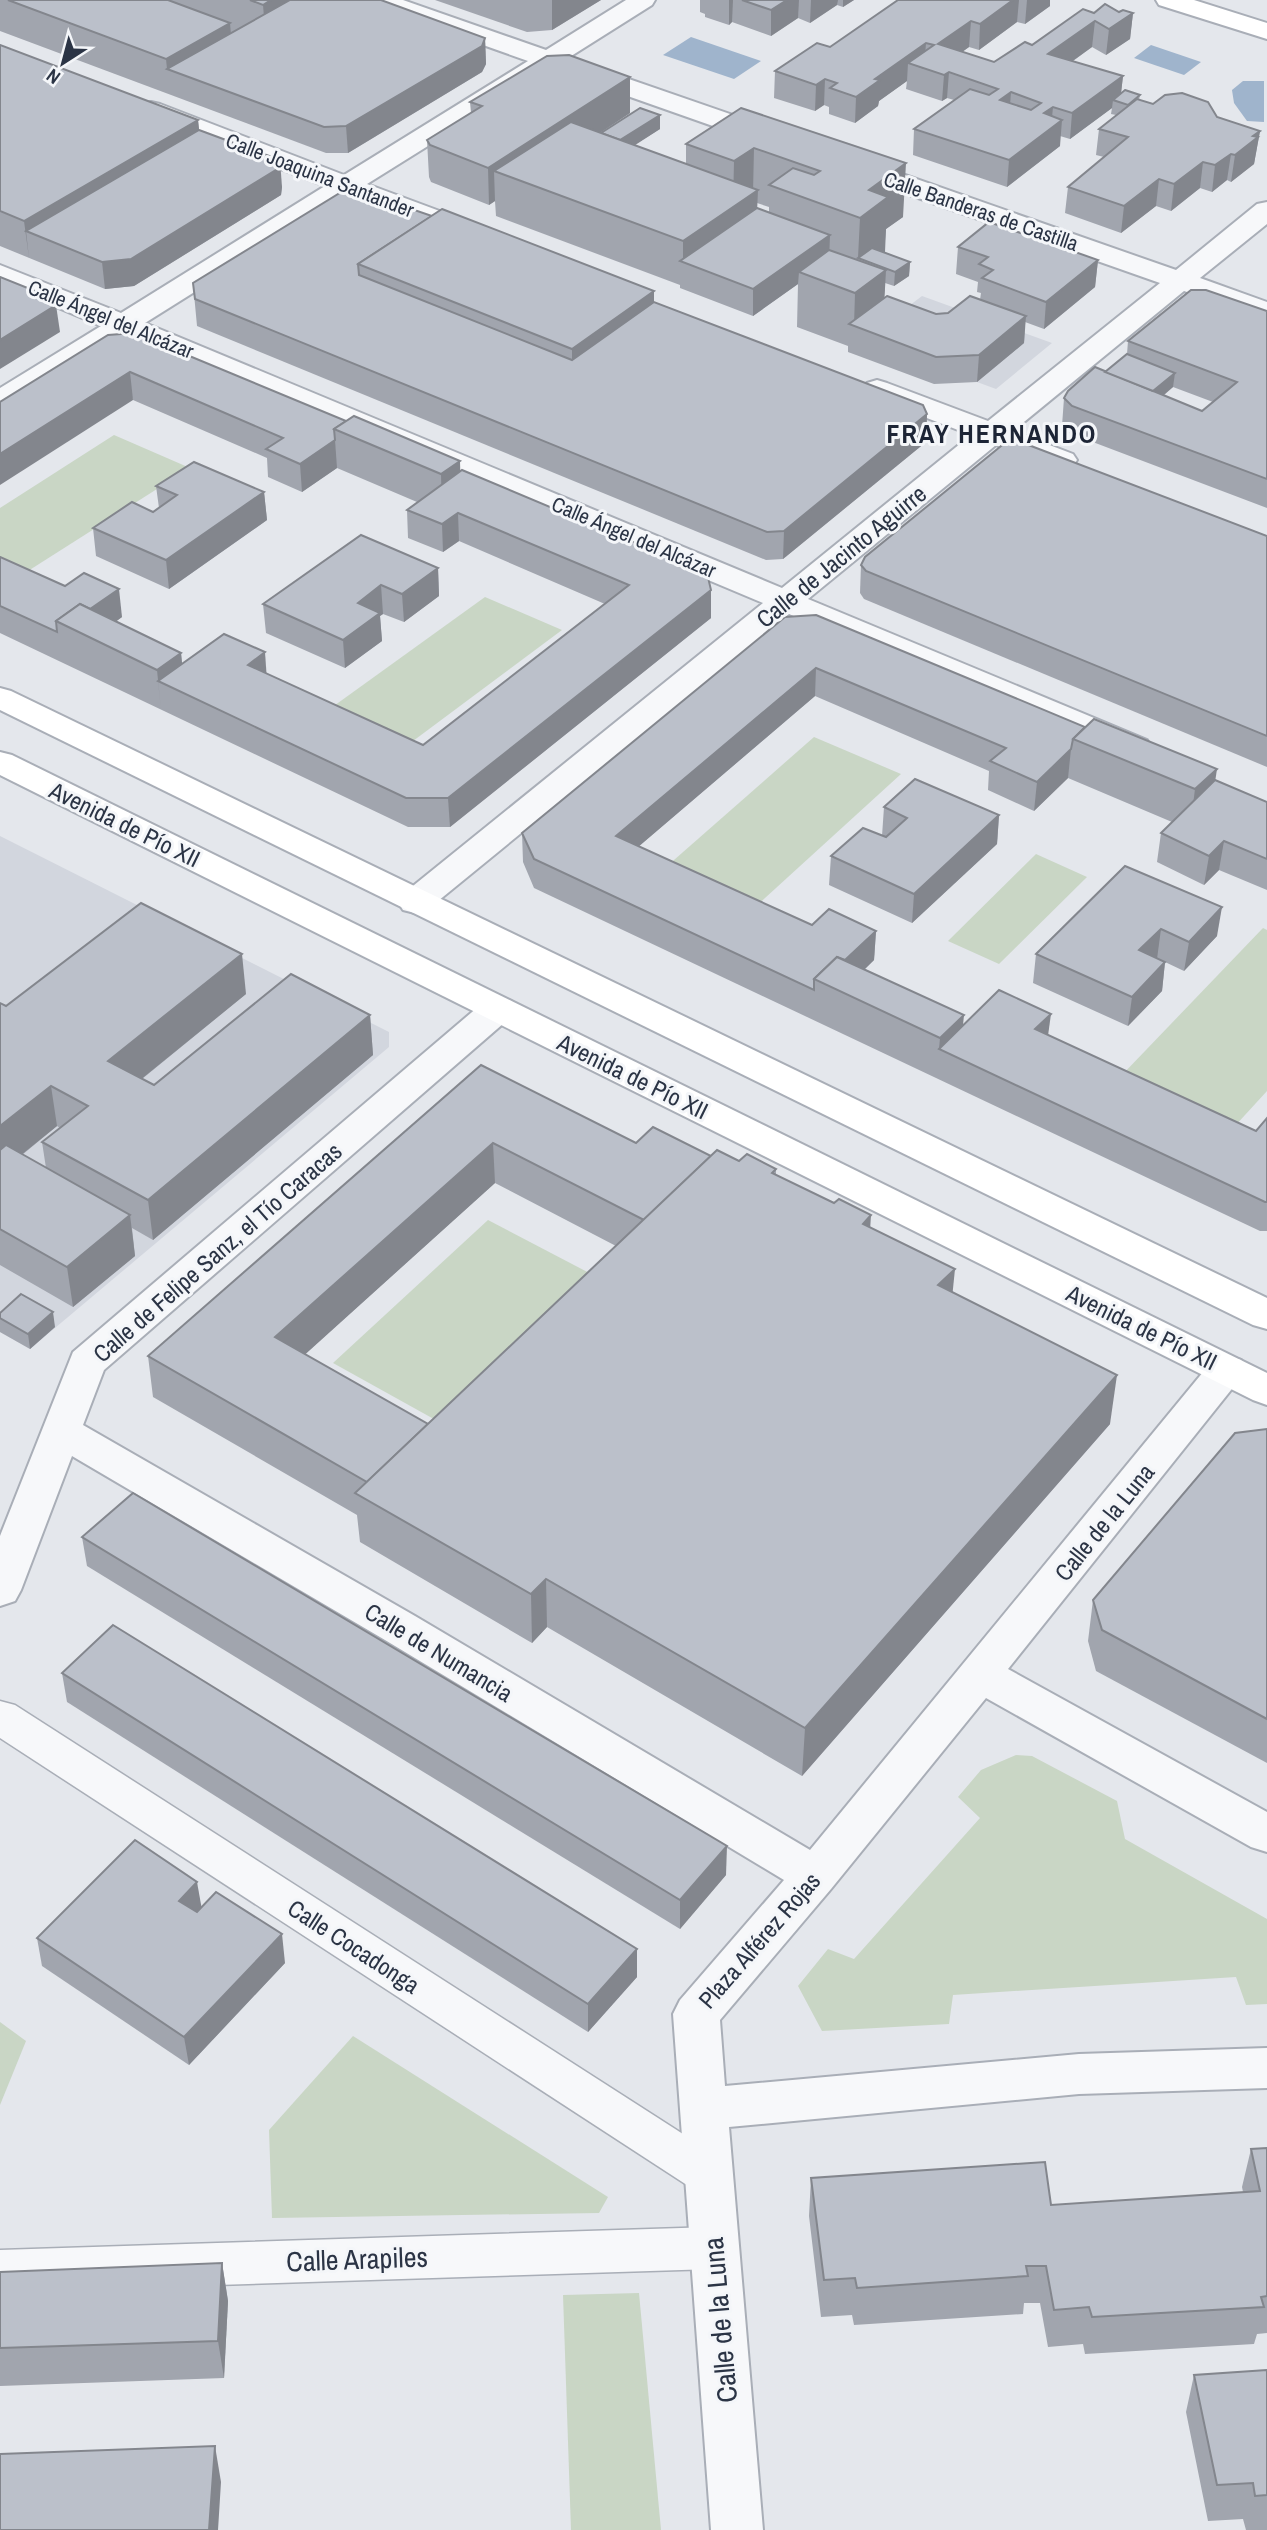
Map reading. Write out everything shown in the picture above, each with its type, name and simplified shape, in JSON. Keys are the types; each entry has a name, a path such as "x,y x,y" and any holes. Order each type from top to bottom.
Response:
{"main road":[{"path":"1168,0 1267,31"},
{"path":"0,698 1267,1315"},
{"name":"Avenida de Pío XII","path":"0,762 1267,1390"}],"street":[{"path":"379,0 798,147"},
{"path":"0,401 643,0"},
{"name":"Calle Joaquina Santander","path":"128,101 463,230"},
{"name":"Calle Banderas de Castilla","path":"838,161 1267,311"},
{"name":"Calle de Jacinto Aguirre","path":"415,902 1267,209"},
{"name":"Calle Ángel del Alcázar","path":"0,273 1166,761"},
{"path":"850,378 1092,471"},
{"name":"Calle de Felipe Sanz, el Tío Caracas","path":"0,1590 87,1362 498,1009"},
{"name":"Calle de la Luna","path":"980,1674 1227,1370"},
{"name":"Calle de Numancia","path":"62,1431 400,1628 814,1876"},
{"path":"980,1674 1267,1834"},
{"name":"Plaza Alférez Rojas","path":"702,2109 696,2014 980,1674"},
{"name":"Calle Cocadonga","path":"0,1717 709,2175"},
{"path":"702,2109 1079,2074 1267,2067"},
{"name":"Calle de la Luna","path":"702,2109 737,2530"},
{"name":"Calle Arapiles","path":"0,2271 713,2248"}],"shaded area":[{"path":"922,296 1052,343 996,389 977,382 848,352"},
{"path":"0,836 389,1032 389,1047 30,1349 0,1332"}],"green space":[{"path":"114,435 190,468 28,571 0,557 0,508"},
{"path":"485,597 562,630 409,744 331,708"},
{"path":"814,737 901,774 754,908 666,867"},
{"path":"1036,854 1087,877 999,964 948,941"},
{"path":"1263,928 1267,930 1267,1091 1234,1127 1122,1075"},
{"path":"488,1220 595,1276 441,1423 333,1363"},
{"path":"1016,1755 1032,1756 1117,1801 1125,1839 1267,1919 1267,2004 1246,2005 1236,1977 953,1995 949,2024 822,2031 798,1986 828,1949 854,1959 980,1818 958,1797 981,1770"},
{"path":"0,2022 26,2041 0,2105"},
{"path":"353,2036 608,2197 599,2213 272,2218 269,2130"},
{"path":"639,2293 661,2530 571,2530 563,2295"}],"water":[{"path":"691,37 761,61 734,79 663,55"},
{"path":"1151,45 1201,62 1184,75 1134,58"},
{"path":"1243,81 1264,81 1264,122 1247,121 1234,103 1232,90"}],"building":[{"path":"8,0 168,0 230,23 166,59"},
{"path":"250,0 271,0 263,5"},
{"path":"290,0 381,0 485,38 482,46 346,126 324,127 167,69"},
{"path":"742,0 787,0 771,10"},
{"path":"898,0 1013,0 980,24 971,21 938,44 994,62 1025,42 1032,45 1083,9 1094,13 1105,4 1119,12 1123,10 1133,13 1109,29 1095,21 1048,54 1123,76 1072,113 1053,107 1044,113 1062,120 1009,160 914,129 970,89 989,95 998,89 949,72 944,75 908,63 934,45 926,43 875,79 880,80 856,97 830,88 837,83 825,79 816,85 775,71 817,43 830,47","holes":["1011,92 1041,103 1031,110 1000,100"]},
{"path":"0,45 198,120 24,221 0,211"},
{"path":"569,55 630,77 488,168 430,145 427,140 482,106 470,102 547,56"},
{"path":"1125,90 1140,95 1128,105 1113,100"},
{"path":"1182,93 1208,102 1217,117 1260,131 1253,136 1258,137 1235,155 1231,154 1215,165 1203,162 1174,184 1159,179 1124,206 1068,187 1128,137 1099,129 1137,99 1153,104 1165,95"},
{"path":"640,108 660,115 620,140 601,133"},
{"path":"741,108 906,163 869,190 888,197 860,218 769,185 793,168 814,175 820,171 754,148 734,161 686,144"},
{"path":"571,122 758,190 683,241 494,171"},
{"path":"199,130 280,160 279,168 131,259 102,262 26,231"},
{"path":"356,190 432,216 358,264 359,275 572,360 654,302 923,405 927,414 784,531 767,532 195,299 193,283 343,191"},
{"path":"757,208 830,235 753,289 680,261"},
{"path":"442,209 654,291 572,349 358,264"},
{"path":"989,222 1098,260 1046,302 982,278 993,270 979,264 988,257 958,247"},
{"path":"872,248 910,262 895,272 858,258"},
{"path":"829,250 886,270 855,293 799,272"},
{"path":"0,277 55,299 56,305 0,340"},
{"path":"1191,290 1206,290 1267,311 1267,479 1072,406 1064,398 1068,391 1095,367 1202,411 1237,382 1128,341"},
{"path":"887,296 936,314 948,313 970,296 1026,316 979,355 936,357 849,324"},
{"path":"134,333 346,421 334,429 335,440 300,464 266,449 283,438 130,372 0,454 0,402 108,335"},
{"path":"1127,354 1175,373 1153,391 1105,372"},
{"path":"354,416 460,461 441,474 334,429"},
{"path":"1018,441 1267,536 1267,736 866,571 861,565 865,557 1006,442"},
{"path":"194,462 264,492 166,560 93,528 132,502 153,512 177,495 156,486"},
{"path":"462,470 707,573 711,590 448,798 406,798 158,681 224,634 265,652 248,665 423,745 629,585 458,513 442,524 407,510"},
{"path":"361,535 438,568 402,594 381,585 358,603 380,613 343,640 263,604"},
{"path":"0,557 65,586 84,573 119,589 90,609 80,604 56,621 57,632 0,606"},
{"path":"80,604 181,653 157,670 56,621"},
{"path":"816,615 1085,727 1073,739 1071,749 1037,782 990,761 1006,748 816,668 616,836 812,925 829,909 876,931 845,960 837,957 814,979 814,990 534,859 522,833 785,617"},
{"path":"1094,719 1217,769 1195,789 1073,739"},
{"path":"915,779 999,815 914,894 831,856 863,828 886,837 907,818 884,807"},
{"path":"1215,780 1267,802 1267,859 1224,841 1209,856 1161,833"},
{"path":"1125,866 1222,907 1189,942 1161,929 1139,950 1165,962 1132,997 1036,954"},
{"path":"141,903 242,954 108,1061 154,1085 291,974 370,1015 148,1200 42,1142 88,1106 51,1086 0,1126 0,1003 6,1006"},
{"path":"837,957 964,1015 940,1038 814,979"},
{"path":"999,990 1051,1014 1035,1029 1256,1131 1267,1118 1267,1202 939,1049"},
{"path":"481,1065 636,1143 653,1127 711,1156 644,1220 493,1143 275,1337 428,1424 367,1482 148,1356"},
{"path":"6,1145 130,1215 67,1267 0,1229 0,1150"},
{"path":"717,1150 739,1161 747,1154 776,1169 772,1173 834,1203 839,1199 871,1215 863,1224 955,1269 938,1285 1117,1375 805,1728 546,1579 531,1594 355,1493"},
{"path":"21,1294 53,1312 28,1334 0,1318 0,1313"},
{"path":"1267,1429 1267,1719 1102,1630 1093,1600 1235,1433"},
{"path":"133,1493 727,1846 680,1900 82,1537"},
{"path":"113,1625 637,1949 588,2004 62,1673"},
{"path":"135,1840 197,1882 179,1901 197,1912 216,1892 282,1934 184,2037 37,1938"},
{"path":"1267,2148 1267,2296 1261,2297 1264,2307 1092,2317 1089,2307 1054,2310 1046,2266 1026,2266 1028,2276 857,2288 855,2278 824,2280 811,2178 1045,2162 1051,2205 1260,2191 1251,2149"},
{"path":"222,2263 218,2341 0,2348 0,2272"},
{"path":"1267,2370 1267,2495 1255,2496 1253,2483 1217,2485 1194,2375"},
{"path":"215,2446 209,2530 0,2530 0,2454"}],"district":[{"name":"FRAY HERNANDO","path":"992,433"}]}
